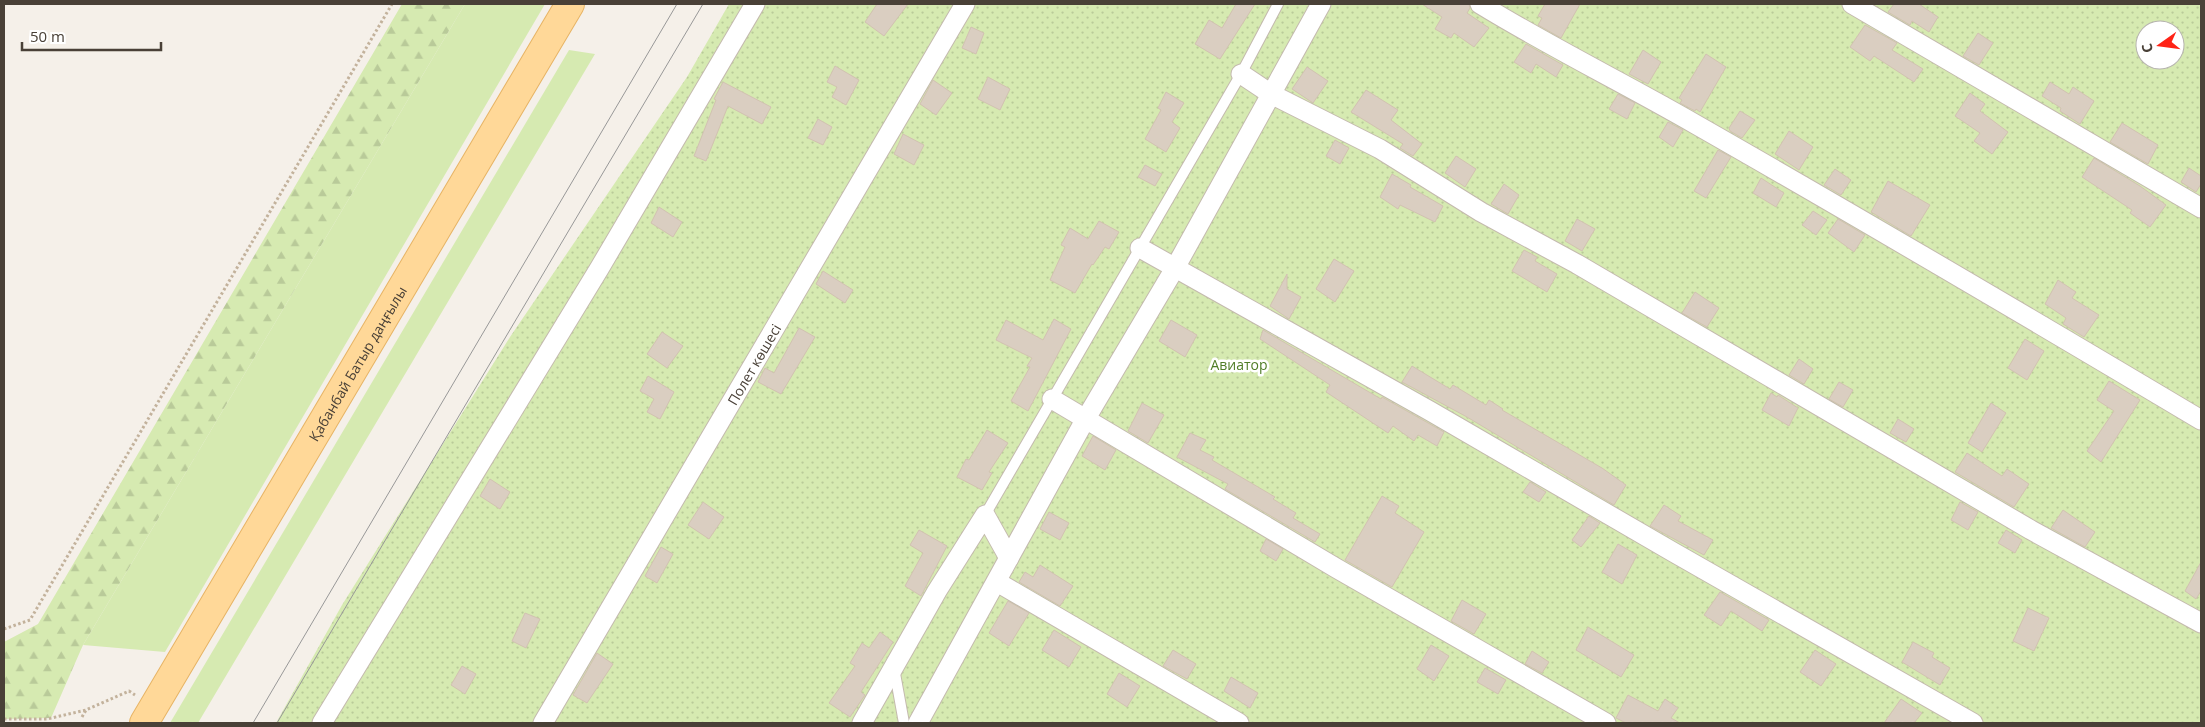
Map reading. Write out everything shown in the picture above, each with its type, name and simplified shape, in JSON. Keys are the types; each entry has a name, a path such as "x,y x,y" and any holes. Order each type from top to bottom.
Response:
{"main road":[{"name":"Қабанбай Батыр даңғылы","path":"144,723 570,4"}],"street":[{"path":"322,723 599,269 755,4"},
{"name":"Полет көшесі","path":"542,723 965,4"},
{"path":"918,723 1085,420 1175,268 1321,4"},
{"path":"1480,4 1514,25 1656,102 1921,254 2201,420"},
{"path":"1852,4 2201,208"},
{"path":"1241,74 1272,94 1380,149 1481,212 1577,264 2031,530 2201,622"},
{"path":"1140,248 1310,343 1974,723"},
{"path":"1052,399 1336,568 1606,723"},
{"path":"862,723 937,591 985,515 1009,558"},
{"path":"996,582 1239,723"}],"lane":[{"path":"985,515 1241,74 1278,4"},
{"path":"894,667 904,723"}],"path":[{"path":"4,629 30,620 392,4"},
{"path":"4,719 48,719 86,710 129,691 138,697"},
{"path":"82,717 86,710"}],"green space":[{"path":"402,4 465,4 83,645 51,718 4,719 4,642 38,624"},
{"path":"465,4 545,4 165,652 83,645"},
{"name":"Авиатор","path":"729,4 2201,4 2201,723 276,723 342,605 510,337 687,77"},
{"path":"569,50 595,54 198,723 170,723"}],"building":[{"path":"877,4 908,4 884,36 865,22"},
{"path":"1236,4 1255,4 1220,59 1195,44 1209,20 1222,28"},
{"path":"1422,4 1469,4 1470,8 1467,13 1489,28 1474,47 1454,33 1451,38 1435,29 1442,17"},
{"path":"1545,4 1580,4 1561,38 1538,25 1542,18 1538,16"},
{"path":"1894,4 1919,4 1938,17 1929,32 1912,21 1910,25 1888,12"},
{"path":"1865,25 1897,43 1892,50 1923,69 1914,82 1874,56 1870,61 1850,47"},
{"path":"971,27 984,33 976,54 962,48"},
{"path":"1978,33 1993,43 1979,65 1963,56"},
{"path":"1526,44 1563,65 1556,77 1536,64 1531,73 1514,62"},
{"path":"1643,50 1661,62 1648,84 1629,74"},
{"path":"1706,54 1726,67 1700,112 1680,103 1682,100 1679,98"},
{"path":"835,66 859,80 846,105 832,97 837,87 827,82"},
{"path":"1307,67 1328,81 1313,103 1292,89"},
{"path":"988,77 1010,89 1000,110 978,99"},
{"path":"933,80 952,93 936,115 920,104"},
{"path":"723,82 771,107 762,124 728,106 706,161 694,156 716,100 714,99"},
{"path":"2050,82 2069,94 2073,87 2094,101 2080,124 2060,111 2061,108 2042,96"},
{"path":"1366,90 1398,110 1391,120 1422,144 1413,156 1400,148 1403,144 1351,112"},
{"path":"1166,92 1184,103 1172,122 1180,128 1166,152 1145,139 1161,110 1158,108"},
{"path":"1970,93 1985,104 1980,111 2008,132 1992,154 1974,141 1980,133 1955,116"},
{"path":"1618,94 1635,103 1627,119 1609,109"},
{"path":"1740,111 1755,120 1742,138 1730,131 1729,128"},
{"path":"818,119 832,127 823,145 808,138"},
{"path":"1668,122 1683,130 1673,147 1659,137"},
{"path":"2122,123 2158,145 2148,164 2110,142"},
{"path":"1789,131 1813,147 1799,170 1775,154"},
{"path":"903,134 924,145 914,165 894,154"},
{"path":"1335,140 1349,148 1340,164 1326,156"},
{"path":"1718,150 1731,157 1706,198 1694,191"},
{"path":"1456,156 1476,169 1465,187 1445,173"},
{"path":"2094,158 2140,186 2166,205 2150,227 2130,213 2132,210 2082,177"},
{"path":"1145,165 1162,174 1155,186 1138,177"},
{"path":"2189,168 2201,176 2201,184 2196,192 2181,182"},
{"path":"1835,169 1851,180 1841,195 1824,185"},
{"path":"1392,174 1443,206 1435,222 1400,205 1398,209 1380,197"},
{"path":"1761,178 1784,193 1776,207 1753,193"},
{"path":"1888,181 1930,205 1911,236 1871,212"},
{"path":"1504,184 1519,195 1508,214 1491,204"},
{"path":"659,207 682,222 673,237 651,223"},
{"path":"1813,211 1827,220 1816,235 1802,225"},
{"path":"1577,219 1595,229 1582,251 1565,241"},
{"path":"1838,219 1865,235 1854,252 1828,233"},
{"path":"1099,221 1119,232 1109,249 1105,247 1092,264 1075,293 1050,280 1065,247 1061,245 1070,228 1088,239"},
{"path":"1524,250 1537,257 1535,261 1557,274 1547,292 1512,271"},
{"path":"1334,259 1354,271 1335,302 1316,289"},
{"path":"823,271 853,290 845,303 816,284"},
{"path":"1287,274 1287,289 1301,297 1289,319 1270,306"},
{"path":"2058,280 2076,292 2072,298 2099,315 2084,337 2063,324 2066,318 2045,304"},
{"path":"1695,292 1719,308 1707,327 1682,313"},
{"path":"1054,319 1071,329 1028,411 1011,401 1030,367 1027,366 1032,358 996,340 1006,320 1043,340"},
{"path":"1171,320 1197,335 1185,357 1159,341"},
{"path":"799,328 815,337 781,394 758,382 765,368 774,373"},
{"path":"1263,330 1381,399 1382,397 1444,432 1437,446 1418,435 1414,441 1393,426 1388,433 1326,392 1330,385 1260,339"},
{"path":"662,332 683,346 667,368 647,354"},
{"path":"2025,339 2044,351 2027,380 2008,368"},
{"path":"1799,359 1813,369 1804,384 1789,375"},
{"path":"1412,366 1450,389 1453,385 1486,405 1489,400 1502,410 1602,468 1626,485 1614,505 1467,417 1402,382"},
{"path":"648,376 674,392 660,419 647,412 654,399 640,391"},
{"path":"2109,381 2140,400 2101,462 2087,451 2114,411 2097,400"},
{"path":"1839,382 1853,390 1843,407 1829,399"},
{"path":"1771,393 1777,397 1778,395 1798,408 1789,426 1762,410"},
{"path":"1142,403 1164,415 1148,443 1128,431"},
{"path":"1991,403 2006,413 1982,452 1968,443"},
{"path":"1898,419 1914,429 1906,442 1890,433"},
{"path":"987,430 1008,443 989,472 992,473 982,490 957,477 966,459 969,460"},
{"path":"1190,433 1206,440 1200,450 1214,457 1212,460 1275,497 1273,499 1296,513 1293,518 1320,534 1315,542 1225,489 1228,484 1177,457"},
{"path":"1093,436 1116,450 1105,470 1082,456"},
{"path":"1967,453 2002,476 2007,469 2029,484 2014,507 1955,472"},
{"path":"490,479 510,492 500,509 480,496"},
{"path":"1530,482 1546,492 1539,502 1523,492"},
{"path":"1382,496 1399,506 1395,513 1424,532 1392,587 1345,560"},
{"path":"703,502 724,517 709,539 688,525"},
{"path":"1960,502 1978,512 1968,530 1951,520"},
{"path":"1664,505 1681,516 1678,521 1713,540 1704,555 1650,526"},
{"path":"2063,510 2095,532 2085,547 2051,528"},
{"path":"1049,512 1069,523 1060,540 1040,529"},
{"path":"1589,516 1600,523 1581,547 1572,540"},
{"path":"919,530 947,546 921,596 905,586 923,553 910,545"},
{"path":"2006,530 2022,540 2015,553 1998,543"},
{"path":"1266,539 1283,549 1276,561 1260,551"},
{"path":"1618,544 1637,555 1622,584 1602,572"},
{"path":"661,547 673,554 657,583 645,576"},
{"path":"2201,562 2201,591 2196,599 2185,591"},
{"path":"1040,565 1073,586 1060,606 1019,582 1025,572 1033,577"},
{"path":"1720,592 1769,620 1762,631 1731,611 1721,626 1704,615"},
{"path":"1462,600 1486,614 1474,634 1451,621"},
{"path":"1008,601 1029,613 1009,646 989,633"},
{"path":"2028,608 2049,618 2034,651 2013,641"},
{"path":"525,613 540,619 526,648 512,641"},
{"path":"1588,627 1634,655 1621,677 1576,650"},
{"path":"1054,630 1081,647 1069,667 1042,650"},
{"path":"880,632 893,642 861,692 865,695 850,717 829,703 855,666 850,663 862,643 869,648"},
{"path":"1913,642 1934,653 1932,657 1950,668 1940,685 1902,662"},
{"path":"1431,645 1449,656 1434,681 1417,669"},
{"path":"1173,650 1196,664 1187,679 1163,666"},
{"path":"1815,650 1836,664 1821,686 1800,672"},
{"path":"1532,651 1549,662 1542,673 1525,664"},
{"path":"597,653 613,664 587,703 573,695"},
{"path":"462,666 476,674 465,694 451,685"},
{"path":"1485,668 1506,680 1498,694 1477,682"},
{"path":"1119,673 1140,686 1127,707 1107,694"},
{"path":"1231,677 1258,693 1250,708 1224,691"},
{"path":"1628,695 1658,711 1665,699 1678,708 1671,718 1680,723 1626,723 1616,718"},
{"path":"1901,699 1922,713 1914,723 1884,723"}],"tram line":[{"path":"253,723 677,4"},
{"path":"277,723 703,4"}]}
